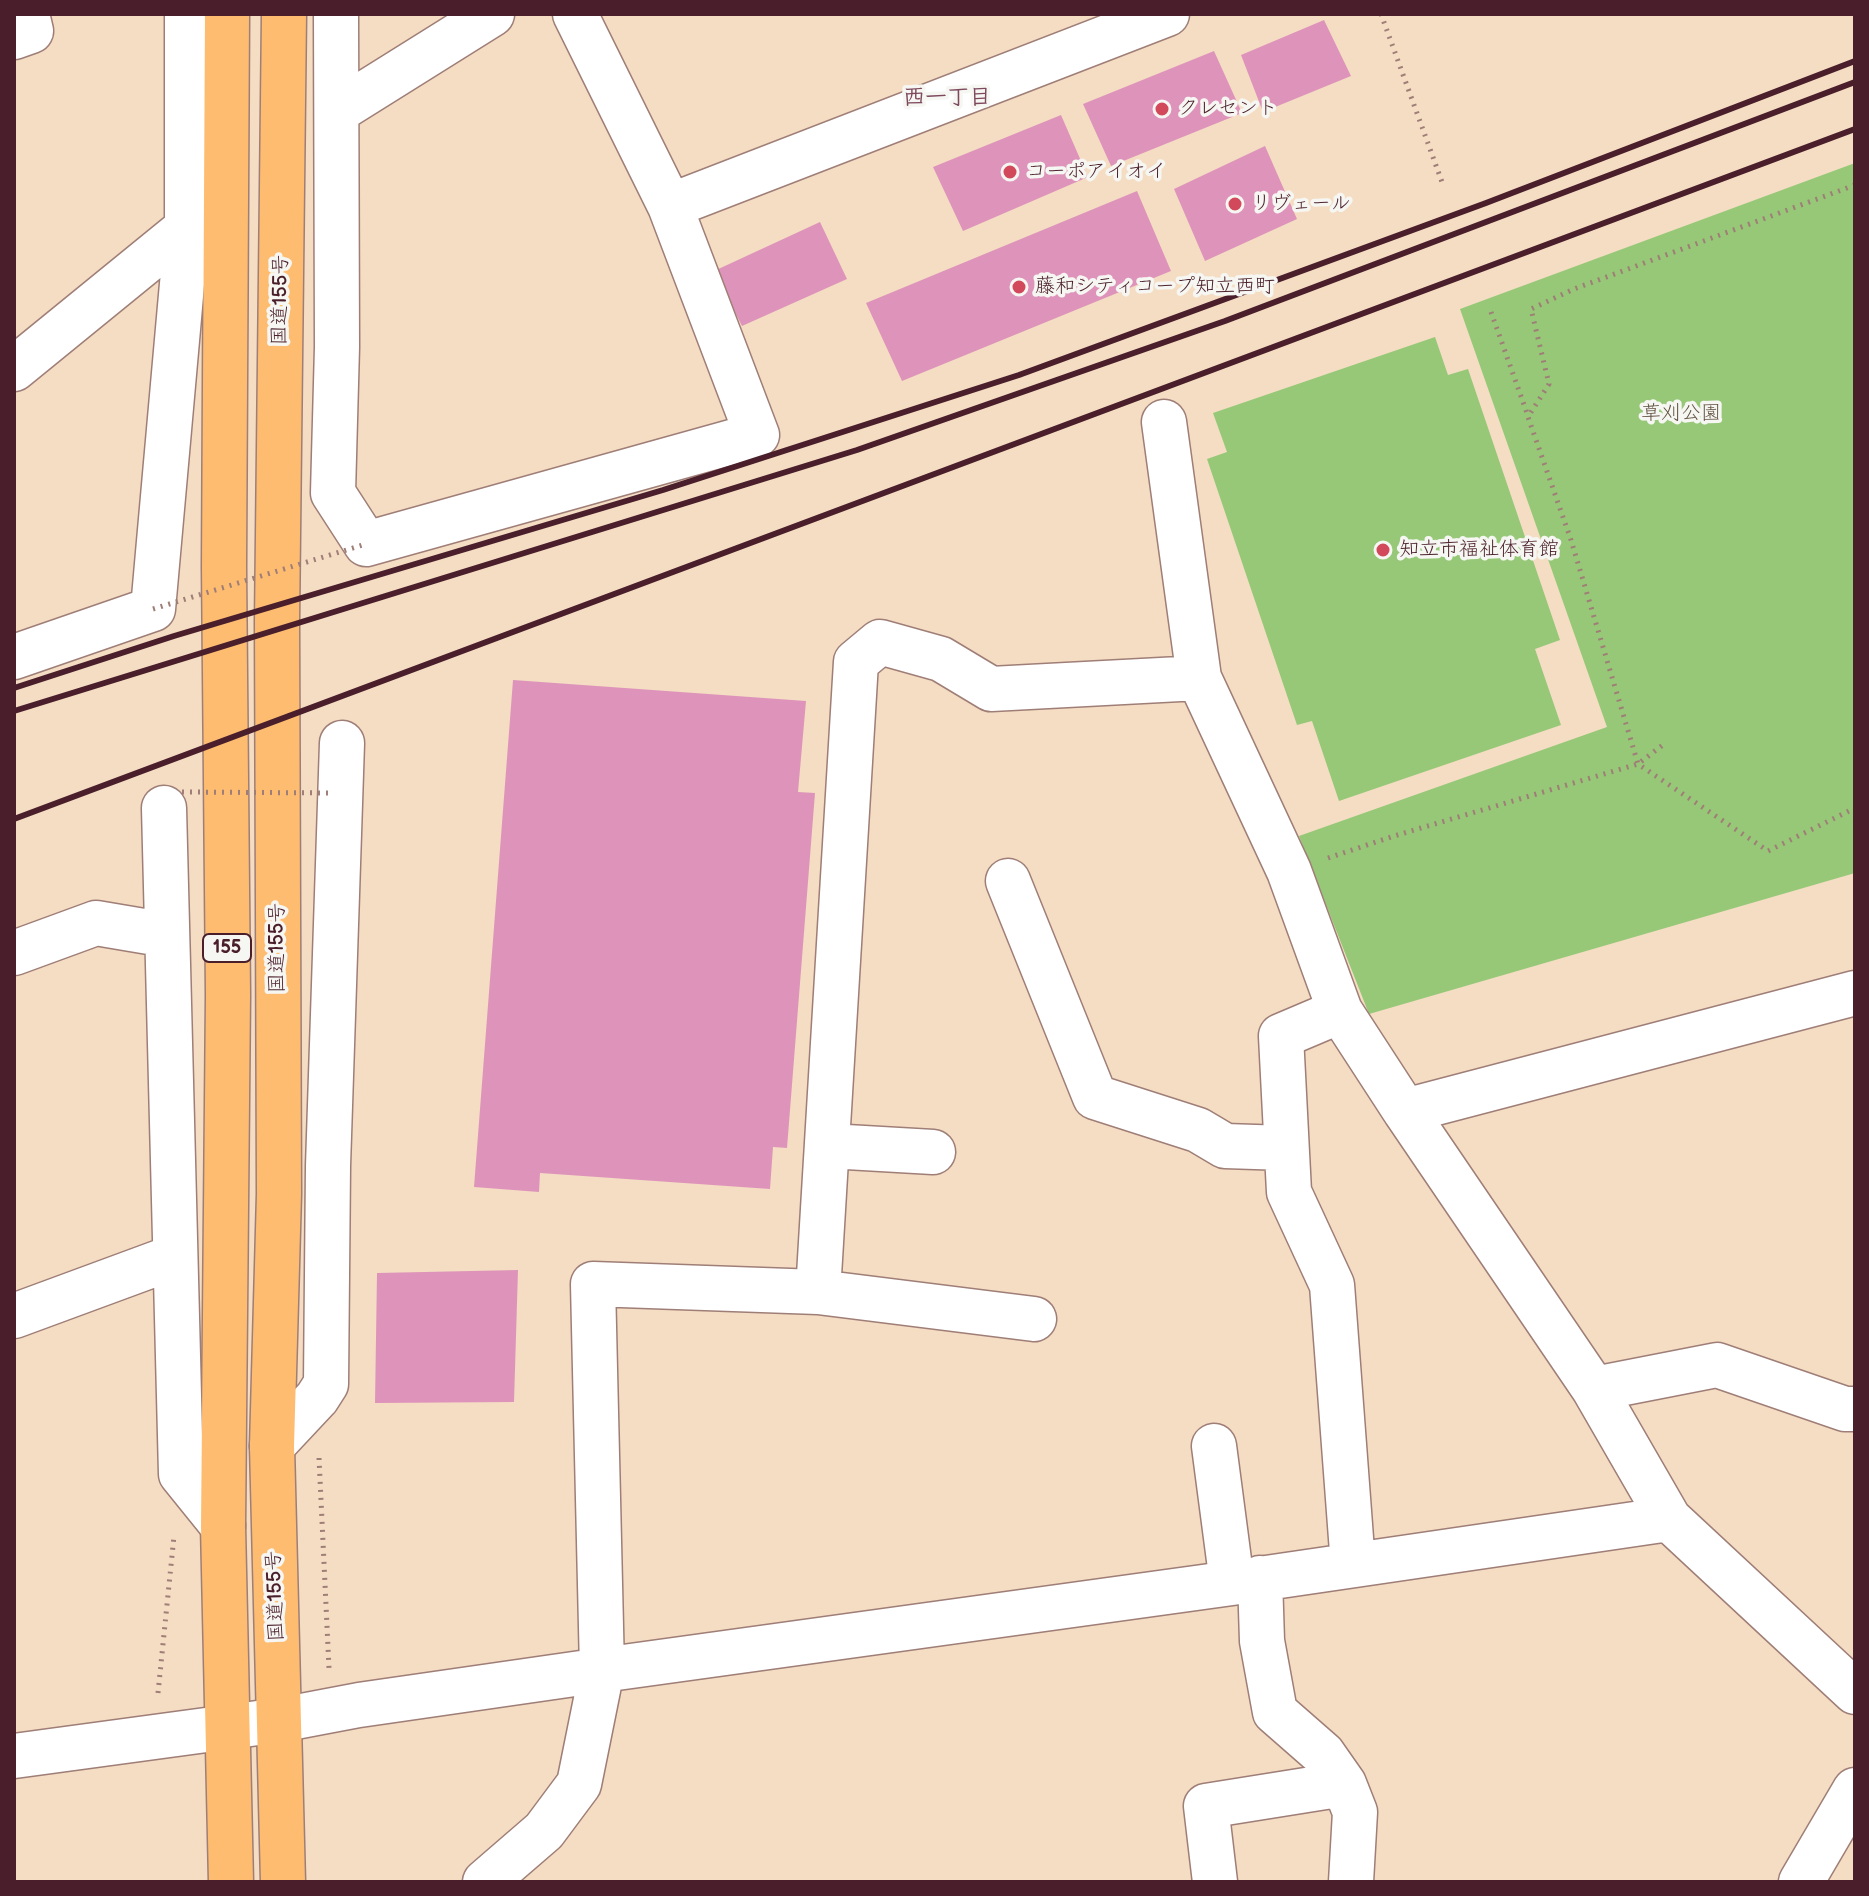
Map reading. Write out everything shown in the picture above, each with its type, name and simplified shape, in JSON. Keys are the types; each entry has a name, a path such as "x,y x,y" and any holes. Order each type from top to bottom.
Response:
{"highway":[{"name":"155","path":"227,14 224,567 228,995 223,1526 231,1882"},
{"name":"国道155号","path":"283,1882 272,1446 279,1194 277,621 284,14"}],"street":[{"path":"14,37 31,31 27,14"},
{"path":"14,657 153,609 187,228 187,14"},
{"path":"336,14 334,156 337,347 333,493 366,544 757,435 670,206 575,14"},
{"path":"337,111 492,14"},
{"path":"670,206 1107,25 1167,14"},
{"path":"14,369 187,228"},
{"path":"1164,422 1199,678 1289,871 1340,1011 1594,1389 1669,1519 1855,1692"},
{"path":"818,1292 856,662 880,642 941,659 991,689 1199,678"},
{"path":"272,1446 317,1398 326,1384 328,1166 342,743"},
{"path":"173,800 167,935 181,1474 223,1526"},
{"path":"1008,881 1095,1097 1198,1130 1225,1146 1286,1148"},
{"path":"14,953 96,923 167,935"},
{"path":"1405,1111 1855,993"},
{"path":"1340,1011 1281,1036 1289,1192 1332,1285 1353,1565"},
{"path":"829,1146 933,1152"},
{"path":"14,1316 174,1257"},
{"path":"485,1882 544,1831 579,1784 602,1670 593,1284 818,1292 1034,1319"},
{"path":"1594,1389 1717,1365 1850,1409"},
{"path":"1214,1446 1262,1641 1275,1712 1323,1754 1344,1784 1355,1812 1351,1882"},
{"path":"14,1756 1669,1519"},
{"path":"1215,1882 1206,1806 1344,1784"},
{"path":"1801,1882 1855,1790"}],"path":[{"path":"1381,14 1442,182"},
{"path":"1528,417 1549,384 1531,309 1574,289 1855,185"},
{"path":"1491,312 1571,540 1638,764 1768,851 1855,808"},
{"path":"153,609 366,544"},
{"path":"1289,871 1394,836 1638,764 1664,744"},
{"path":"173,800 332,793"}],"green space":[{"name":"草刈公園","path":"1855,163 1855,873 1369,1014 1299,836 1607,727 1460,309"},
{"name":"知立市福祉体育館","path":"1435,337 1448,375 1468,369 1560,640 1535,649 1561,725 1339,801 1312,721 1297,725 1207,459 1227,452 1213,413"}],"building":[{"name":"クレセント","path":"1324,20 1351,76 1263,112 1241,55"},
{"name":"クレセント","path":"1214,51 1242,113 1111,166 1083,104"},
{"name":"コーポアイオイ","path":"1061,115 1088,177 963,231 933,167"},
{"name":"リヴェール","path":"1265,146 1297,219 1205,261 1174,189"},
{"name":"藤和シティコープ知立西町","path":"1137,191 1171,271 902,381 866,303"},
{"path":"820,222 847,279 742,326 714,271"},
{"path":"513,680 806,701 798,792 815,793 787,1148 773,1147 770,1189 540,1173 539,1192 474,1187"},
{"path":"518,1270 514,1402 375,1403 377,1273"}],"railway":[{"path":"14,688 174,636 663,490 1019,375 1486,203 1855,61"},
{"path":"14,711 857,450 1225,321 1855,82"},
{"path":"14,819 1855,129"}],"place":[{"name":"クレセント","path":"1162,109"},
{"name":"コーポアイオイ","path":"1010,172"},
{"name":"リヴェール","path":"1235,204"},
{"name":"藤和シティコープ知立西町","path":"1019,287"},
{"name":"知立市福祉体育館","path":"1383,550"}],"district":[{"name":"西一丁目","path":"947,98"}]}
